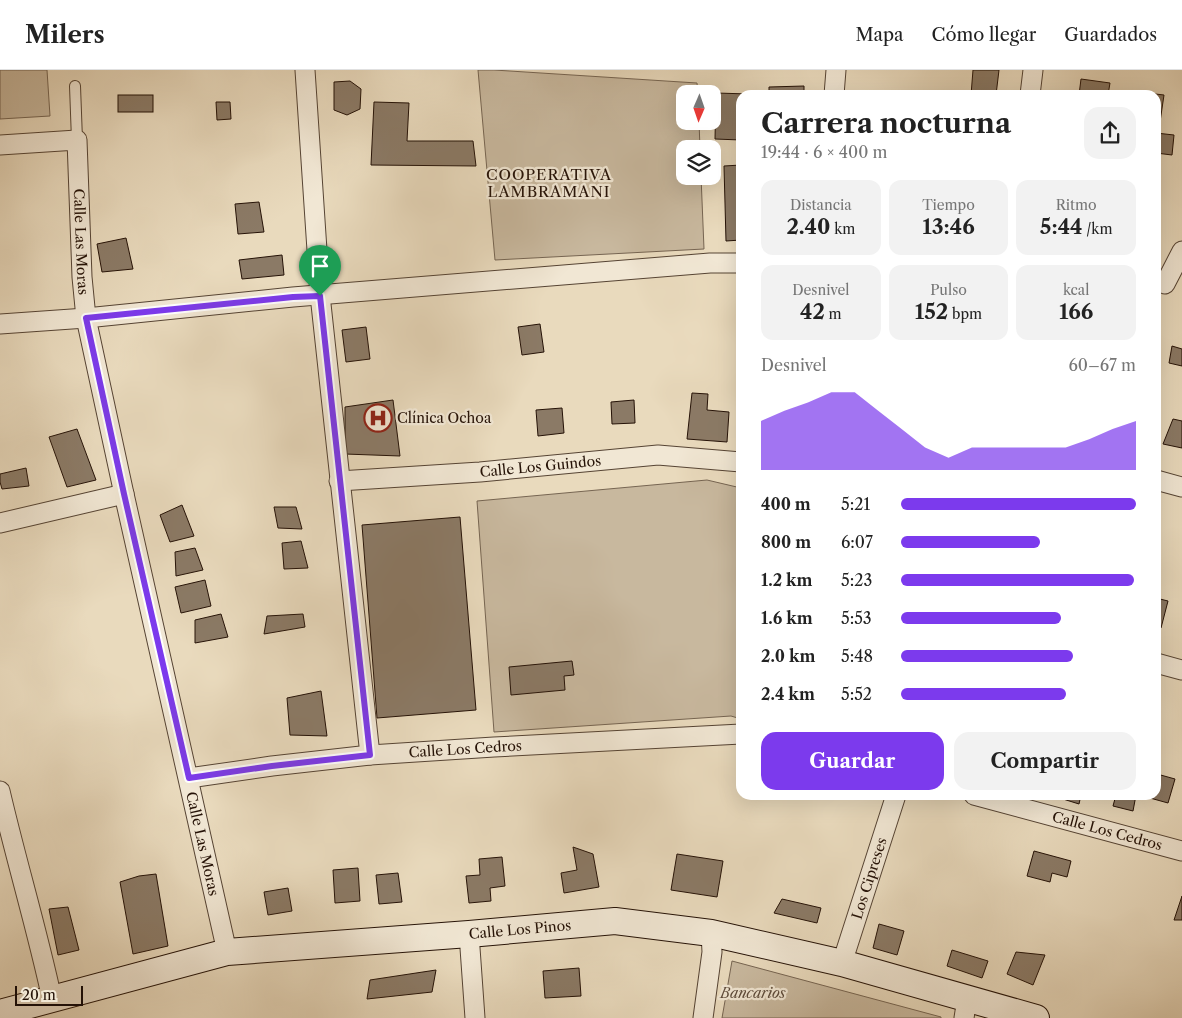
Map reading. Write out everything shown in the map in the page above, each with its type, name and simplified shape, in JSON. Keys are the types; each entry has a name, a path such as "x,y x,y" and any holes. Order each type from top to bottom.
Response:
{"street":[{"path":"305,70 320,296 370,755"},
{"path":"834,90 836,70"},
{"path":"1031,90 1033,70"},
{"path":"0,145 77,140"},
{"name":"Calle Las Moras","path":"77,140 82,277 86,318 227,952"},
{"path":"1168,285 1182,251"},
{"path":"0,324 86,318 293,297 710,263 736,263"},
{"name":"Calle Los Guindos","path":"339,481 480,472 658,455 736,462"},
{"path":"1161,482 1182,488"},
{"path":"0,523 124,494"},
{"path":"1161,664 1182,670"},
{"name":"Calle Los Cedros","path":"189,778 370,755 736,734"},
{"path":"0,791 5,833 46,970 52,999"},
{"name":"Los Cipreses","path":"842,963 894,800"},
{"name":"Calle Los Cedros","path":"993,800 1182,851"},
{"name":"Calle Los Pinos","path":"0,1013 227,952 469,934 616,920 711,933 842,963 965,1008 1036,1018"},
{"path":"703,1018 712,952 711,933"},
{"path":"469,934 475,1018"}],"lane":[{"name":"Calle Las Moras","path":"75,86 77,140"}],"green space":[{"path":"0,70 47,70 50,116 0,119"},
{"path":"478,70 697,83 697,85 676,85 676,130 699,130 700,140 676,140 676,185 701,185 704,249 495,260"},
{"path":"707,480 736,487 736,718 731,716 494,732 477,501"},
{"name":"Bancarios","path":"732,961 941,1017 941,1018 722,1018"}],"building":[{"path":"973,70 999,70 997,90 971,90"},
{"path":"1081,79 1110,83 1109,90 1080,90"},
{"path":"350,81 361,89 360,109 347,115 334,110 334,82"},
{"path":"804,86 804,90 769,90 769,87"},
{"path":"721,93 736,94 736,140 715,139 715,130 721,130"},
{"path":"118,95 153,95 153,112 118,112"},
{"path":"1161,95 1164,95 1161,115"},
{"path":"216,102 230,102 231,119 217,120"},
{"path":"374,102 409,103 407,141 473,141 476,166 371,165"},
{"path":"1161,134 1174,135 1172,155 1161,154"},
{"path":"736,165 736,240 726,241 724,166"},
{"path":"259,202 264,232 238,234 235,204"},
{"path":"126,238 133,269 102,272 97,244"},
{"path":"282,255 284,275 242,279 239,260"},
{"path":"540,324 544,352 522,355 518,327"},
{"path":"366,327 370,359 346,362 342,330"},
{"path":"1172,346 1182,349 1182,366 1169,363"},
{"path":"692,393 708,394 707,410 729,412 727,442 687,439"},
{"path":"393,400 400,456 345,454 345,407"},
{"path":"634,400 635,423 612,424 611,402"},
{"path":"562,408 564,433 538,436 536,410"},
{"path":"1173,419 1182,421 1182,448 1163,444"},
{"path":"77,429 96,480 67,487 49,437"},
{"path":"26,468 29,486 2,489 0,474"},
{"path":"182,505 194,536 170,542 160,515"},
{"path":"274,507 296,507 302,529 278,528"},
{"path":"460,517 476,710 377,718 362,525"},
{"path":"301,541 308,568 284,569 282,543"},
{"path":"195,548 203,570 176,576 175,552"},
{"path":"205,580 211,606 181,613 175,587"},
{"path":"1161,599 1168,601 1161,628"},
{"path":"221,614 228,637 195,643 195,620"},
{"path":"303,614 305,627 264,634 267,616"},
{"path":"572,661 574,675 564,676 565,690 511,695 509,667"},
{"path":"321,691 327,736 290,735 287,698"},
{"path":"1161,775 1175,779 1168,803 1157,800 1161,800"},
{"path":"1066,800 1080,800 1079,804"},
{"path":"1115,800 1135,800 1133,811 1113,806"},
{"path":"573,847 593,854 599,887 564,893 561,873 577,870"},
{"path":"1034,851 1071,861 1067,877 1052,873 1050,882 1027,876"},
{"path":"677,854 723,861 717,897 671,890"},
{"path":"502,857 505,886 490,888 491,901 469,903 466,876 480,875 479,859"},
{"path":"358,868 360,901 335,903 333,870"},
{"path":"398,873 402,902 379,904 376,875"},
{"path":"156,874 168,946 133,954 120,882 139,876"},
{"path":"288,888 292,911 268,915 264,892"},
{"path":"1182,896 1182,920 1174,920"},
{"path":"782,899 821,908 817,923 774,913"},
{"path":"68,907 79,950 58,955 49,909"},
{"path":"879,924 904,931 897,955 873,948"},
{"path":"952,950 988,961 982,978 947,966"},
{"path":"1016,952 1045,955 1033,985 1007,974"},
{"path":"579,968 581,996 545,998 543,971"},
{"path":"436,970 432,992 367,999 370,980"}],"place":[{"name":"Clínica Ochoa","path":"378,418"}],"district":[{"name":"COOPERATIVA LAMBRAMANI","path":"549,184"}],"route":[{"path":"320,296 370,755 189,778 86,318 293,297 320,296"}]}
